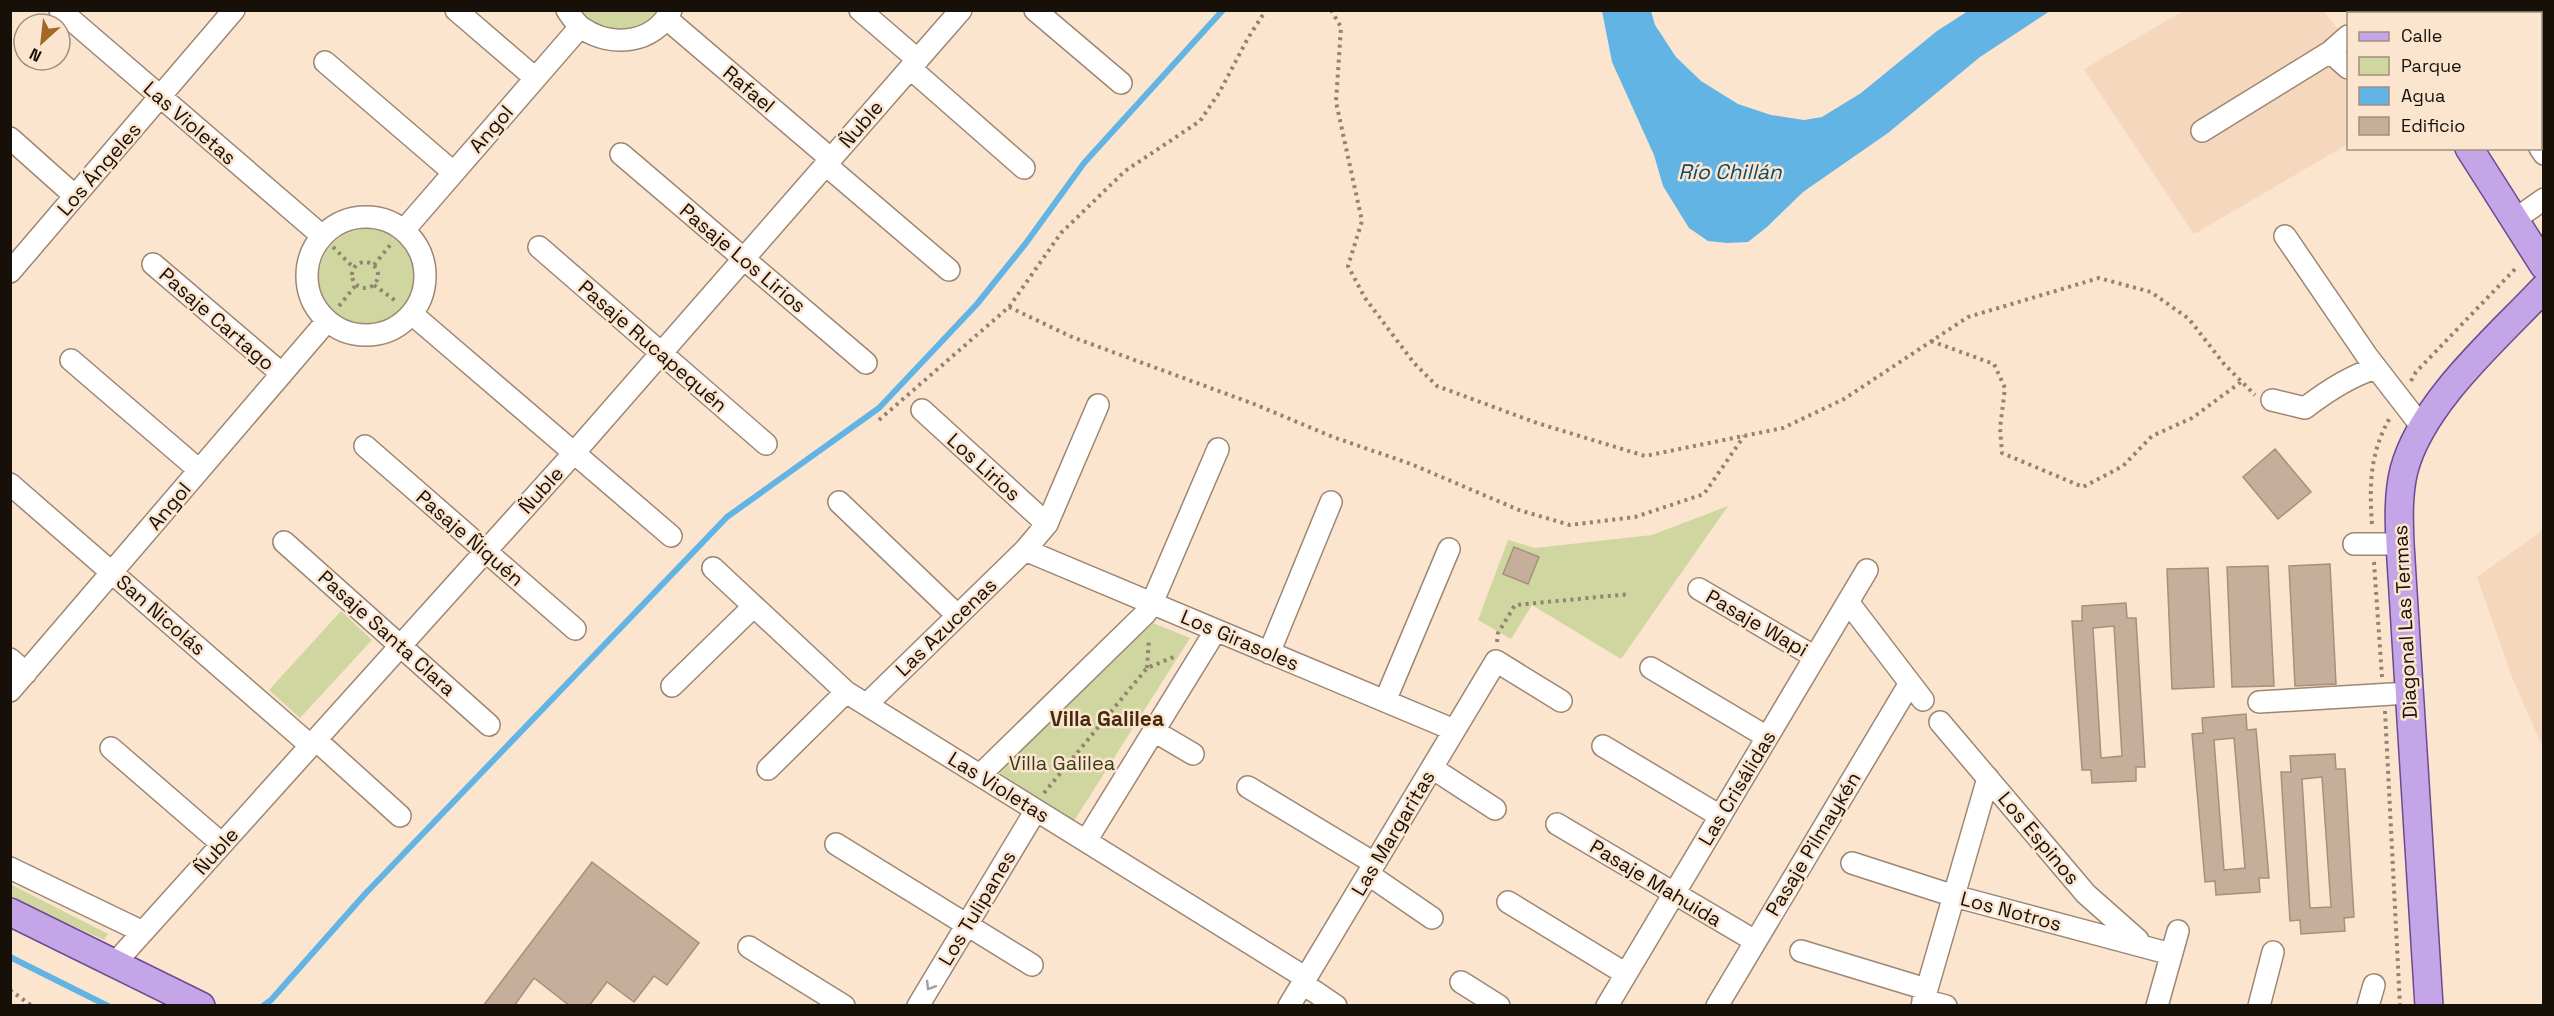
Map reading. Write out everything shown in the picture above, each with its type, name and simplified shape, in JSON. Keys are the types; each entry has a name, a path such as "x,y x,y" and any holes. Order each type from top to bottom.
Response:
{"main road":[{"path":"2470,150 2514,220 2540,255"},
{"name":"Diagonal Las Termas","path":"2429,1005 2400,544 2400,491 2404,469 2422,427 2448,391 2544,288"},
{"path":"10,912 201,1005"}],"street":[{"name":"Las Violetas","path":"60,10 321,236"},
{"name":"Los Ángeles","path":"10,272 234,10"},
{"path":"456,10 535,78"},
{"path":"860,10 1024,168"},
{"name":"Ñuble","path":"115,963 574,453 961,10"},
{"path":"1035,10 1121,83"},
{"name":"Rafael","path":"573,19 601,39 624,42 647,35 669,15 949,270"},
{"name":"Angol","path":"404,230 535,78 573,19"},
{"path":"2202,131 2330,52 2347,38"},
{"path":"2330,52 2347,66"},
{"path":"326,62 453,172"},
{"path":"10,138 75,196"},
{"name":"Pasaje Los Lirios","path":"621,154 866,363"},
{"path":"2514,220 2544,199"},
{"path":"361,217 391,222 404,230 420,251 425,277 424,290 412,314 396,327 377,334 350,333 327,321 311,299 307,286 308,259 321,236 333,226 347,219 361,217"},
{"path":"2285,236 2376,368 2422,427"},
{"name":"Pasaje Rucapequén","path":"539,247 766,444"},
{"name":"Pasaje Cartago","path":"153,264 282,374"},
{"path":"412,314 671,536"},
{"name":"Angol","path":"10,691 18,666 112,572 327,321"},
{"path":"71,360 199,470"},
{"path":"2272,400 2306,408 2325,393 2359,374 2376,368"},
{"name":"Las Azucenas","path":"867,704 1025,550 1047,524 1098,405"},
{"name":"Los Lirios","path":"922,410 1047,524"},
{"name":"Pasaje Ñiquén","path":"366,446 575,629"},
{"path":"980,775 1138,622 1152,603 1218,449"},
{"name":"San Nicolás","path":"10,484 400,816"},
{"path":"1269,652 1331,501"},
{"path":"839,502 957,615"},
{"name":"Pasaje Santa Clara","path":"284,542 489,725"},
{"path":"2354,544 2400,544"},
{"path":"1385,701 1449,549"},
{"name":"Los Girasoles","path":"1025,550 1152,603 1211,638 1269,652 1455,730"},
{"name":"Las Violetas","path":"713,568 846,692 1086,841 1304,981 1336,1005"},
{"name":"Las Crisálidas","path":"1607,1005 1867,570"},
{"name":"Pasaje Wapi","path":"1699,589 1815,657"},
{"path":"1848,602 1923,700"},
{"path":"672,686 754,606"},
{"path":"1086,841 1211,638"},
{"path":"1496,661 1561,701"},
{"name":"Las Margaritas","path":"1289,1005 1496,661"},
{"path":"1651,668 1767,737"},
{"name":"Pasaje Pilmaykén","path":"1717,1005 1910,683"},
{"path":"768,769 846,692"},
{"path":"2259,702 2409,693"},
{"name":"Los Espinos","path":"1940,722 2086,894 2146,946"},
{"path":"1154,731 1193,754"},
{"path":"1603,746 1720,816"},
{"path":"111,748 222,844"},
{"path":"1432,768 1495,809"},
{"path":"1924,998 1988,778"},
{"path":"1248,787 1371,869 1432,918"},
{"name":"Los Tulipanes","path":"918,1005 1036,810"},
{"name":"Pasaje Mahuida","path":"1557,824 1755,941"},
{"path":"836,844 1032,965"},
{"name":"Los Notros","path":"1852,863 1954,896 2171,954"},
{"path":"10,868 143,932"},
{"path":"1508,902 1626,974"},
{"path":"2157,1005 2178,931"},
{"path":"749,947 844,1005"},
{"path":"1802,951 1946,1005"},
{"path":"2259,1005 2273,952"},
{"path":"1461,982 1498,1005"},
{"path":"2368,1005 2374,985"}],"path":[{"path":"879,420 1009,307 1060,233 1125,171 1200,121 1219,93 1248,38 1266,10"},
{"path":"1331,10 1341,27 1336,102 1362,221 1348,266 1365,298 1414,363 1437,386 1537,423 1644,456 1784,428 1844,399 1968,317 2099,278 2151,292 2189,319 2252,394 2272,400"},
{"path":"374,265 404,230"},
{"path":"321,236 354,268"},
{"path":"361,262 374,265 378,273 374,285 367,289 356,285 351,275 354,268 361,262"},
{"path":"327,321 356,285"},
{"path":"374,285 412,314"},
{"path":"1009,307 1072,337 1254,404 1333,437 1411,464 1519,510 1570,525 1635,517 1704,494 1744,436"},
{"path":"1931,341 1994,364 2005,388 2000,428 2002,453 2083,487 2123,466 2152,436 2192,418 2241,382"},
{"path":"1496,661 1498,633 1515,604 1630,594"},
{"path":"1036,810 1045,792 1147,668 1211,638"},
{"path":"10,990 32,1005"}],"shaded area":[{"path":"2183,11 2324,11 2347,41 2347,145 2194,234 2084,69"},
{"path":"2543,530 2543,748 2513,680 2477,577"}],"green space":[{"path":"573,11 664,11 640,31 598,31"},
{"path":"367,229 386,232 401,243 412,258 415,277 412,296 401,311 386,322 367,325 348,322 333,311 322,296 319,277 322,258 333,243 348,232"},
{"path":"1728,506 1621,659 1532,605 1511,639 1478,620 1508,540 1535,548 1652,535"},
{"path":"341,611 372,640 300,718 269,690"},
{"name":"Villa Galilea","path":"1153,623 1190,638 1074,821 995,770"},
{"path":"10,884 108,934 104,940 11,898"}],"water":[{"name":"Río Chillán","path":"1602,11 1651,11 1655,25 1676,57 1701,81 1738,104 1771,115 1804,120 1822,117 1861,93 1937,31 1968,11 2050,11 1980,57 1888,133 1803,192 1748,242 1727,243 1708,241 1689,228 1663,186 1654,155 1612,62"}],"building":[{"path":"2275,449 2311,492 2278,519 2243,477"},
{"path":"1514,547 1539,557 1528,584 1503,574"},
{"path":"2330,564 2336,684 2295,686 2289,566"},
{"path":"2268,566 2274,686 2232,687 2227,567"},
{"path":"2208,568 2214,687 2172,689 2167,569"},
{"path":"2126,603 2127,618 2136,618 2145,767 2136,767 2136,781 2092,783 2091,770 2082,770 2072,621 2082,621 2082,606","holes":["2114,626 2122,756 2101,758 2093,628"]},
{"path":"2246,714 2247,730 2256,729 2269,878 2259,878 2260,892 2216,895 2215,881 2205,882 2192,734 2203,733 2202,718","holes":["2234,738 2245,868 2224,870 2214,740"]},
{"path":"2335,754 2336,769 2345,769 2354,917 2344,918 2345,931 2301,934 2300,920 2290,921 2281,772 2291,772 2290,756","holes":["2322,777 2331,907 2310,908 2302,779"]},
{"path":"592,862 699,943 667,985 654,976 634,1002 607,982 589,1006 570,1006 534,978 514,1006 483,1006"}],"waterway":[{"path":"263,1006 271,1000 365,894 727,517 879,408 977,304 1026,243 1084,163 1223,10"},
{"path":"10,957 108,1006"}],"district":[{"name":"Villa Galilea","path":"1107,718"}]}
